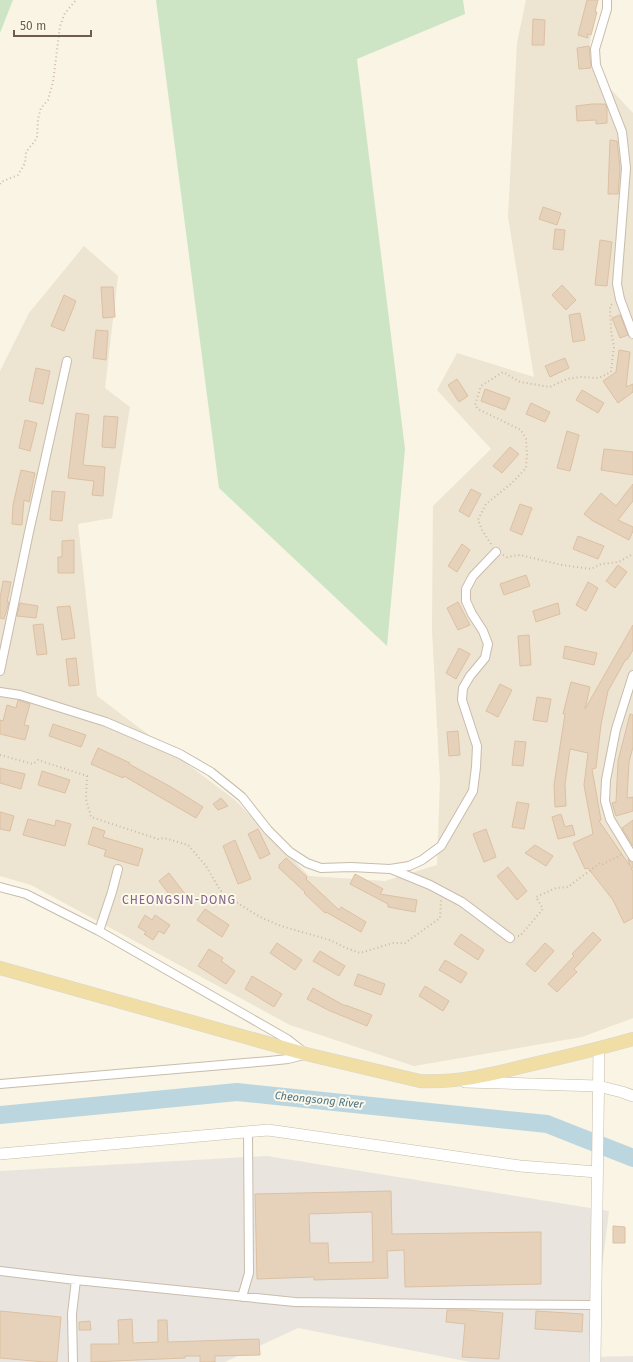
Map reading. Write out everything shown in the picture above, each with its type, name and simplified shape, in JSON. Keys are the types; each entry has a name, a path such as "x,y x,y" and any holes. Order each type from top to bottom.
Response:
{"main road":[{"path":"0,968 306,1054 420,1081 436,1082 485,1076 633,1040"}],"street":[{"path":"607,0 607,9 596,42 595,54 596,65 622,132 626,168 617,284 620,299 633,334"},
{"path":"0,671 67,361"},
{"path":"0,692 20,695 106,722 180,754 211,772 242,797 268,830 290,852 307,863 321,868 351,867 390,869 409,866 422,860 441,846 473,791 477,746 462,700 463,688 470,676 485,658 488,644 483,631 466,601 466,589 474,576 496,552"},
{"path":"631,854 610,819 605,801 606,780 615,736 633,675"},
{"path":"99,931 118,869"},
{"path":"390,869 441,890 462,902 510,938"},
{"path":"0,887 26,894 99,931 287,1039 306,1054"},
{"path":"595,1362 599,1049"},
{"path":"0,1084 269,1061 288,1059 306,1054"},
{"path":"455,1080 478,1083 598,1086 633,1096"},
{"path":"0,1154 268,1130 520,1166 597,1172"},
{"path":"242,1296 249,1273 248,1131"},
{"path":"0,1271 295,1302 596,1304"},
{"path":"73,1362 72,1314 76,1280"}],"path":[{"path":"0,184 1,182 18,174 25,163 26,152 37,138 38,118 41,108 48,100 53,82 60,26 65,13 76,0"},
{"path":"620,299 610,306 611,331 614,347 611,372 599,378 580,377 567,379 550,386 520,382 503,372 481,386 475,405 478,410 521,430 526,439 527,454 526,468 512,483 486,504 478,520 482,530 496,552 507,557 520,555 569,566 591,568 601,564 619,562 633,554"},
{"path":"0,755 33,764 38,760 87,776 86,799 91,816 158,839 164,838 188,845 206,866 220,890 228,897 260,917 281,926 330,940 360,953 393,943 406,943 440,918 441,890"},
{"path":"510,938 520,936 543,909 536,897 556,888 568,887 600,863 603,864 631,854"}],"shaded area":[{"path":"526,0 596,0 587,64 633,113 633,1018 582,1037 414,1066 290,1025 31,885 0,876 0,371 29,313 84,246 118,276 105,388 130,407 112,518 78,524 97,696 235,800 309,876 385,881 437,865 440,781 432,630 433,506 491,449 437,390 457,353 534,377 508,217 517,43"},
{"path":"267,1156 609,1211 591,1357 633,1356 633,1362 470,1362 298,1328 225,1362 0,1362 0,1171"}],"green space":[{"path":"0,0 13,0 0,33"},
{"path":"156,0 463,0 465,14 357,59 405,449 387,646 219,488"}],"building":[{"path":"587,0 598,0 595,12 597,12 591,35 587,34 588,38 578,35"},
{"path":"533,19 545,20 544,45 532,45"},
{"path":"589,46 591,68 579,69 577,48"},
{"path":"605,104 607,107 607,123 596,124 596,120 577,121 576,106"},
{"path":"610,140 617,141 620,168 618,194 608,194"},
{"path":"543,207 561,213 557,225 539,219"},
{"path":"555,229 565,230 563,250 553,249"},
{"path":"600,240 612,242 607,286 595,285"},
{"path":"562,285 576,300 566,310 552,295"},
{"path":"101,287 113,287 115,317 103,318"},
{"path":"64,295 76,301 64,331 51,326"},
{"path":"580,313 585,340 573,342 569,315"},
{"path":"620,315 628,335 620,338 612,318"},
{"path":"96,330 108,331 106,360 93,358"},
{"path":"619,350 630,352 626,387 633,384 633,392 618,403 603,381 616,372"},
{"path":"565,358 569,368 550,377 545,366"},
{"path":"36,368 50,371 43,404 29,401"},
{"path":"457,379 468,396 459,402 448,385"},
{"path":"485,389 510,398 505,410 481,401"},
{"path":"582,390 604,403 598,413 576,400"},
{"path":"531,403 550,412 545,422 526,414"},
{"path":"76,413 89,415 83,465 105,467 103,496 92,495 94,481 68,478"},
{"path":"104,416 118,417 115,448 102,447"},
{"path":"25,420 37,423 30,451 19,448"},
{"path":"567,431 579,435 570,471 557,468"},
{"path":"510,447 519,454 502,473 493,466"},
{"path":"604,449 633,452 633,475 601,470"},
{"path":"21,470 35,473 29,502 24,500 22,525 12,524 13,505"},
{"path":"633,484 633,501 618,520 633,527 629,540 593,521 584,514 601,493 616,506"},
{"path":"471,489 481,494 469,517 459,511"},
{"path":"52,491 65,492 62,521 50,520"},
{"path":"520,504 532,508 522,535 510,530"},
{"path":"578,536 604,546 598,559 573,549"},
{"path":"74,540 74,573 58,573 58,557 62,557 62,541"},
{"path":"462,544 470,550 457,572 448,566"},
{"path":"618,565 627,572 615,588 606,581"},
{"path":"526,575 530,586 504,595 500,584"},
{"path":"3,581 11,582 7,602 9,602 4,619 0,618 0,598"},
{"path":"588,582 598,588 586,611 576,605"},
{"path":"458,602 470,625 458,630 447,608"},
{"path":"20,603 38,606 36,618 17,616"},
{"path":"558,603 560,614 536,622 533,611"},
{"path":"70,606 75,638 62,640 57,607"},
{"path":"43,624 47,654 37,655 33,625"},
{"path":"633,625 633,650 627,660 626,659 608,691 601,724 596,768 592,769 601,820 599,821 630,866 628,859 633,862 633,868 631,868 633,871 633,918 624,923 613,900 588,868 585,869 573,843 593,834 584,785 588,753 570,749 565,784 566,806 555,807 554,785 565,714 563,714 571,682 590,687 585,709"},
{"path":"529,635 531,665 520,666 518,636"},
{"path":"565,646 597,653 594,665 563,658"},
{"path":"459,648 470,654 456,679 446,673"},
{"path":"76,658 79,685 69,686 66,659"},
{"path":"500,684 512,690 498,717 486,711"},
{"path":"537,697 551,699 547,722 533,720"},
{"path":"18,700 30,704 24,725 29,726 25,740 0,734 0,720 3,721 7,705 16,708"},
{"path":"630,714 633,715 633,747 629,762 627,798 633,797 633,811 616,816 612,803 616,802 618,761"},
{"path":"53,724 86,735 81,747 49,736"},
{"path":"458,731 460,755 449,756 447,732"},
{"path":"515,741 526,742 523,766 512,765"},
{"path":"98,748 130,763 129,764 171,787 203,807 196,818 124,776 123,778 91,764"},
{"path":"0,768 25,774 21,789 0,783"},
{"path":"42,771 70,780 65,793 38,785"},
{"path":"221,798 228,806 218,810 213,804"},
{"path":"517,802 529,804 524,829 512,827"},
{"path":"0,812 14,816 10,831 0,829"},
{"path":"561,814 565,827 572,825 575,835 558,839 552,817"},
{"path":"28,819 55,826 56,820 71,824 65,846 23,835"},
{"path":"633,820 633,846 622,828"},
{"path":"93,827 105,831 103,837 143,849 138,866 104,856 106,850 88,844"},
{"path":"258,829 270,854 260,859 248,834"},
{"path":"486,829 496,857 484,862 473,834"},
{"path":"235,840 251,879 238,884 223,846"},
{"path":"535,845 553,856 546,866 525,853"},
{"path":"286,858 339,910 341,907 366,922 361,932 326,912 325,913 304,893 305,892 279,868 279,865"},
{"path":"508,867 527,891 517,900 497,876"},
{"path":"169,873 185,894 175,902 159,881"},
{"path":"355,874 383,889 380,894 417,900 415,912 388,907 388,904 350,884"},
{"path":"205,909 229,925 222,937 197,920"},
{"path":"145,915 152,920 155,915 170,925 164,934 159,931 153,940 144,934 146,932 138,927"},
{"path":"593,932 601,940 574,969 577,972 557,992 548,984 574,956 572,954"},
{"path":"461,934 484,950 478,960 454,944"},
{"path":"277,943 302,960 295,970 270,953"},
{"path":"545,943 554,951 535,972 526,964"},
{"path":"209,949 223,958 221,961 235,971 226,984 198,966"},
{"path":"320,951 345,966 339,976 313,961"},
{"path":"445,960 467,973 461,983 439,970"},
{"path":"358,974 385,984 381,995 354,985"},
{"path":"252,976 282,994 274,1007 245,989"},
{"path":"425,986 449,1001 443,1011 419,996"},
{"path":"313,988 345,1006 372,1015 367,1026 328,1010 307,999"},
{"path":"391,1191 392,1234 541,1232 541,1284 405,1287 404,1250 387,1251 388,1278 314,1280 314,1277 257,1279 255,1194","holes":["372,1212 373,1262 329,1263 328,1243 310,1243 309,1214"]},
{"path":"613,1226 625,1227 625,1243 613,1243"},
{"path":"447,1310 503,1313 499,1359 462,1357 465,1324 446,1322"},
{"path":"0,1311 61,1317 57,1362 0,1358"},
{"path":"536,1311 583,1314 582,1332 535,1329"},
{"path":"132,1319 133,1343 158,1342 158,1320 167,1320 168,1342 259,1339 260,1355 215,1356 215,1362 200,1362 200,1356 185,1356 185,1358 91,1362 91,1344 119,1344 118,1320"},
{"path":"90,1321 91,1330 79,1330 79,1322"}],"waterway":[{"name":"Cheongsong River","path":"0,1115 237,1092 547,1124 633,1158"}],"district":[{"name":"CHEONGSIN-DONG","path":"179,900"}]}
